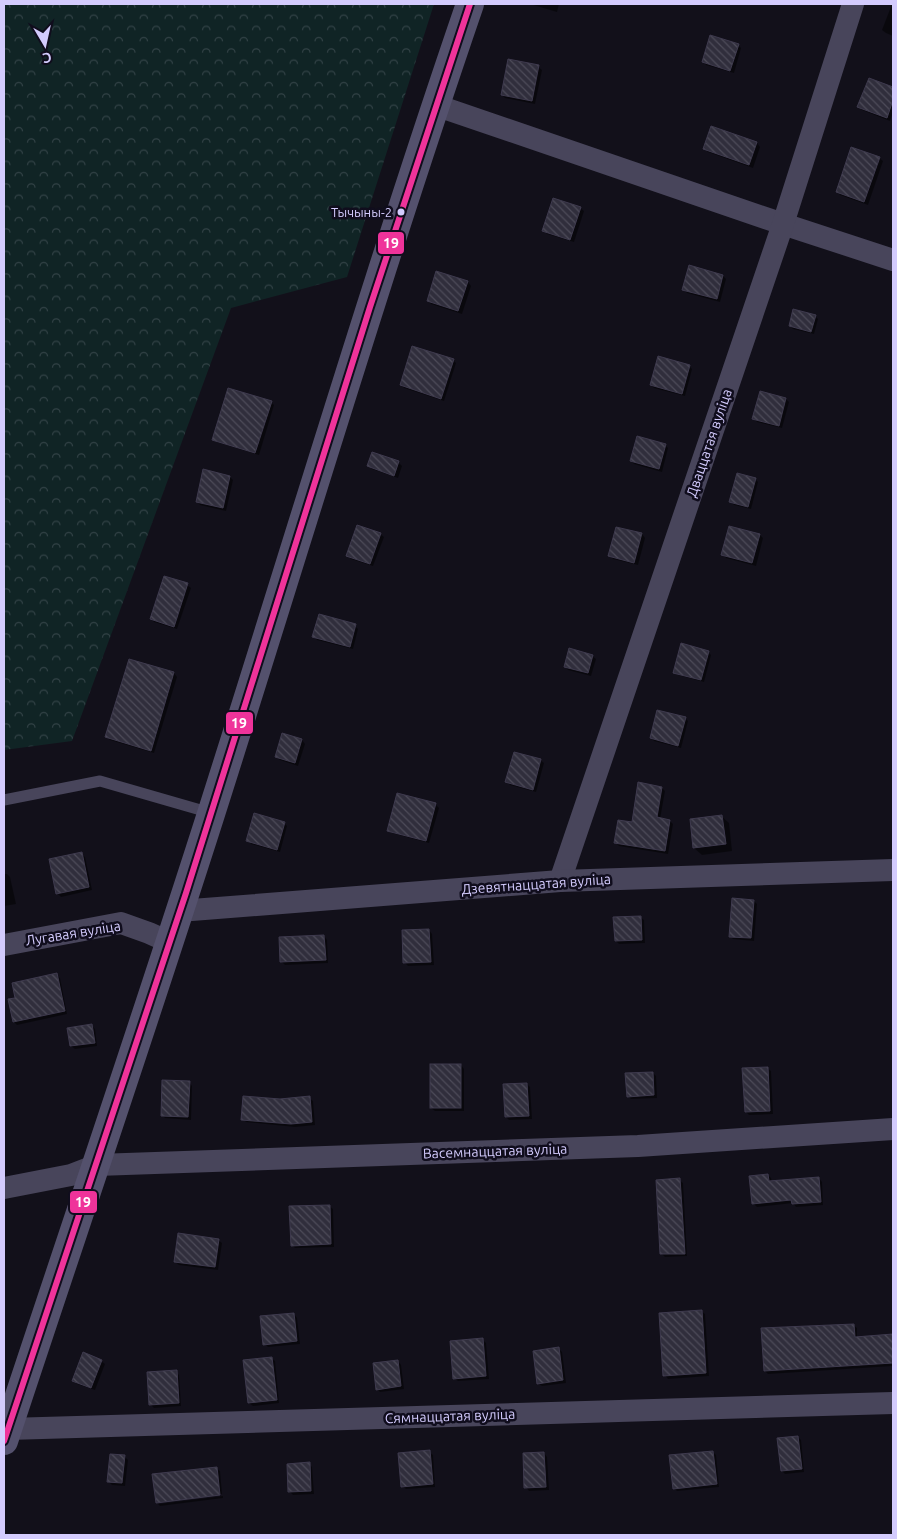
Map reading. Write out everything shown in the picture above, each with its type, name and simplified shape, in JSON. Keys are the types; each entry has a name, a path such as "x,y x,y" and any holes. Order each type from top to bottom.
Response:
{"main road":[{"path":"6,1435 97,1165 435,105 470,4"}],"street":[{"name":"Дваццатая вуліца","path":"560,881 783,224 853,4"},
{"path":"435,105 893,260"},
{"name":"Дзевятнаццатая вуліца","path":"179,911 560,881 893,870"},
{"name":"Лугавая вуліца","path":"4,945 121,923 169,942"},
{"name":"Васемнаццатая вуліца","path":"4,1188 71,1175 97,1165 638,1146 893,1129"},
{"name":"Сямнаццатая вуліца","path":"6,1435 893,1403"}],"lane":[{"path":"4,800 100,781 211,812"}],"green space":[{"path":"4,4 434,4 347,277 231,308 72,741 4,750"}],"building":[{"path":"710,35 739,44 730,71 702,62"},
{"path":"508,59 539,65 532,101 501,95"},
{"path":"869,78 893,87 893,100 887,118 857,107"},
{"path":"711,126 757,142 749,165 703,149"},
{"path":"851,147 880,157 864,202 836,192"},
{"path":"553,198 581,207 570,240 542,231"},
{"path":"689,265 723,275 717,299 682,290"},
{"path":"436,271 468,281 458,311 427,301"},
{"path":"793,309 816,315 811,332 789,326"},
{"path":"412,346 454,359 441,399 400,385"},
{"path":"658,356 690,365 682,394 650,385"},
{"path":"228,388 272,401 255,453 212,440"},
{"path":"760,391 786,398 779,426 752,419"},
{"path":"637,436 666,444 659,469 630,461"},
{"path":"372,452 399,461 394,476 367,466"},
{"path":"203,469 230,476 223,508 196,502"},
{"path":"737,473 756,478 748,507 729,502"},
{"path":"357,525 381,533 370,564 346,556"},
{"path":"729,526 760,534 752,563 721,555"},
{"path":"616,527 642,533 634,563 608,556"},
{"path":"164,576 188,583 174,627 150,619"},
{"path":"319,614 356,624 350,647 312,637"},
{"path":"681,643 709,651 701,680 673,673"},
{"path":"569,648 593,655 588,673 564,667"},
{"path":"129,659 174,672 151,751 105,737"},
{"path":"657,710 686,717 678,746 650,738"},
{"path":"282,733 302,739 295,763 275,757"},
{"path":"514,752 541,759 533,790 505,782"},
{"path":"638,782 662,787 657,817 670,820 665,851 614,843 618,820 632,822"},
{"path":"397,793 436,803 426,841 387,831"},
{"path":"254,813 285,822 277,850 246,841"},
{"path":"722,815 726,844 693,848 690,819"},
{"path":"82,852 89,887 56,894 49,859"},
{"path":"732,898 754,900 751,938 729,937"},
{"path":"641,916 642,940 615,941 613,917"},
{"path":"429,929 431,962 403,963 402,930"},
{"path":"324,935 326,960 280,962 279,937"},
{"path":"57,973 65,1011 13,1022 8,999 15,998 12,983"},
{"path":"92,1024 95,1043 70,1046 67,1028"},
{"path":"430,1064 461,1064 461,1108 430,1108"},
{"path":"768,1067 770,1111 745,1112 742,1068"},
{"path":"653,1072 654,1095 627,1097 625,1073"},
{"path":"162,1080 190,1081 188,1117 161,1116"},
{"path":"527,1083 529,1116 505,1117 503,1084"},
{"path":"243,1096 280,1099 310,1096 312,1122 291,1124 241,1120"},
{"path":"768,1174 769,1181 819,1177 821,1202 792,1204 791,1200 752,1204 749,1176"},
{"path":"680,1178 685,1254 660,1254 656,1180"},
{"path":"330,1205 331,1244 291,1246 289,1206"},
{"path":"178,1233 219,1239 215,1267 174,1262"},
{"path":"702,1310 706,1373 663,1376 659,1313"},
{"path":"294,1313 297,1341 263,1345 260,1316"},
{"path":"854,1324 855,1337 893,1334 893,1363 764,1371 761,1328"},
{"path":"483,1338 486,1376 453,1379 450,1341"},
{"path":"559,1347 563,1380 537,1384 533,1351"},
{"path":"83,1352 102,1360 91,1388 72,1381"},
{"path":"272,1357 277,1400 248,1403 243,1360"},
{"path":"398,1360 401,1386 376,1390 373,1363"},
{"path":"177,1370 179,1403 149,1405 147,1372"},
{"path":"798,1436 802,1469 781,1471 777,1438"},
{"path":"430,1450 433,1484 401,1487 398,1453"},
{"path":"713,1451 717,1484 673,1489 669,1455"},
{"path":"544,1452 546,1487 524,1488 523,1453"},
{"path":"110,1454 125,1455 122,1483 107,1482"},
{"path":"310,1462 311,1491 288,1492 287,1464"},
{"path":"217,1467 220,1495 156,1503 152,1474"}],"transit line":[{"name":"19","path":"4,1441 186,893 370,307 470,4"}],"place":[{"name":"Тычыны-2","path":"401,212"}]}
